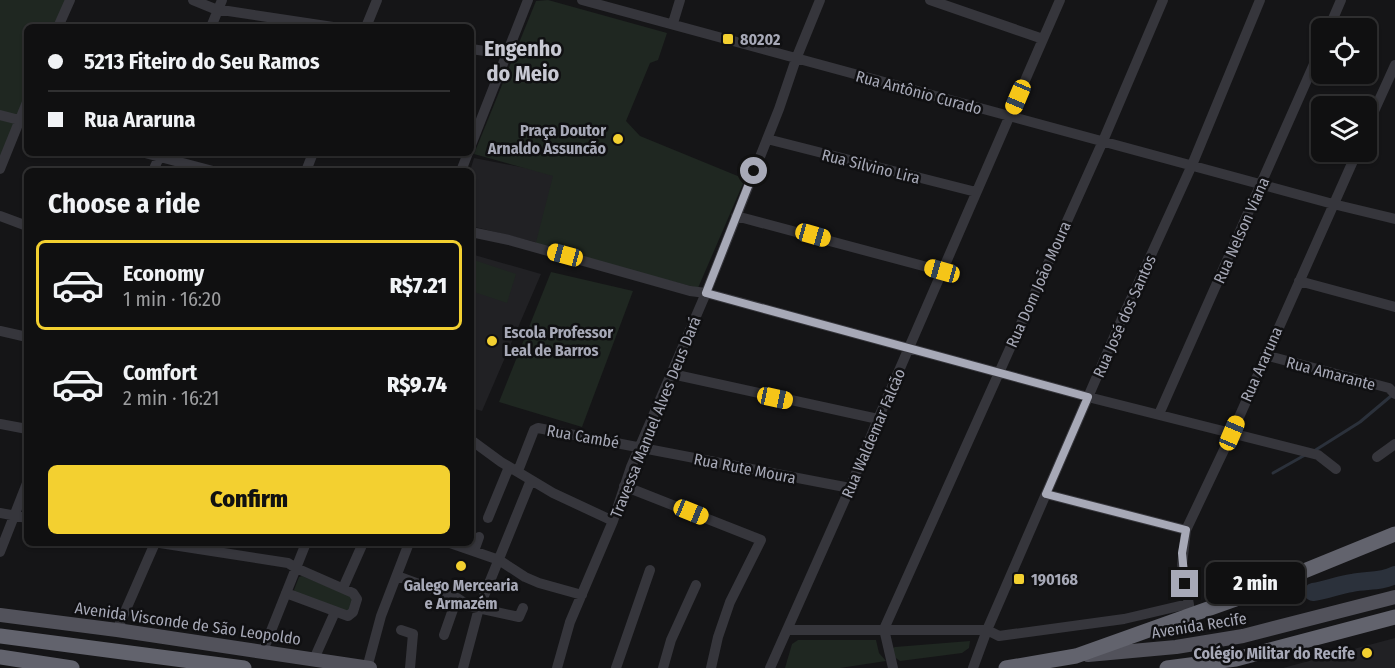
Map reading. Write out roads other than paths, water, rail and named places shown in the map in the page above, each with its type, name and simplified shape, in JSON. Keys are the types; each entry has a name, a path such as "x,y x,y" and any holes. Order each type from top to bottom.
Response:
{"highway":[{"path":"1006,668 1076,656 1190,610 1395,534"},
{"path":"1167,668 1236,659 1395,617"},
{"path":"0,636 244,668"},
{"path":"0,657 72,668"}],"main road":[{"name":"Avenida Recife","path":"1076,656 1176,647 1243,636 1395,597"},
{"name":"Avenida Visconde de São Leopoldo","path":"0,615 369,668"}],"street":[{"path":"59,24 70,0"},
{"path":"192,0 209,8 220,4 318,24"},
{"path":"367,24 377,0"},
{"path":"474,133 528,0"},
{"name":"Rua Antônio Curado","path":"582,0 1395,219"},
{"path":"673,23 680,0"},
{"name":"Travessa Manuel Alves Deus Dará","path":"557,668 567,632 613,520 624,486 706,293 820,0"},
{"path":"930,0 1043,39"},
{"name":"Rua Waldemar Falcão","path":"770,668 1060,0"},
{"name":"Rua Dom João Moura","path":"884,629 1103,141 1163,0"},
{"name":"Rua José dos Santos","path":"973,668 987,630 1088,397 1192,165 1260,0"},
{"path":"1333,18 1341,0"},
{"path":"212,24 220,4"},
{"path":"474,49 506,54"},
{"path":"1377,105 1395,65"},
{"name":"Rua Nelson Viana","path":"1159,414 1311,71"},
{"path":"1383,92 1395,96"},
{"path":"0,115 23,121 0,169"},
{"name":"Rua Silvino Lira","path":"767,139 976,192"},
{"path":"163,156 203,168"},
{"name":"Rua Araruna","path":"1190,610 1182,565 1186,530 1232,433 1352,162"},
{"path":"0,216 24,225"},
{"path":"736,216 942,271"},
{"path":"474,233 1088,397 1318,455 1336,469"},
{"path":"1299,280 1395,307"},
{"path":"0,332 24,336"},
{"name":"Rua Amarante","path":"1265,355 1392,391"},
{"path":"672,374 878,419"},
{"path":"0,424 24,428"},
{"name":"Rua Cambé","path":"513,469 536,429 640,447"},
{"path":"474,442 531,480 569,501 613,520"},
{"path":"1377,457 1395,444"},
{"name":"Rua Rute Moura","path":"640,447 649,451 850,488"},
{"path":"488,518 513,469"},
{"path":"463,668 479,608 531,480"},
{"path":"624,486 760,540 730,602 718,637 711,668"},
{"path":"0,552 24,490"},
{"path":"1046,494 1186,530"},
{"path":"0,513 24,517"},
{"path":"474,551 479,537"},
{"path":"117,630 154,546"},
{"path":"179,546 288,563 343,588 355,595 357,601 351,615 345,615 286,593"},
{"path":"263,651 305,546"},
{"path":"343,588 362,546"},
{"path":"369,668 381,616 408,546"},
{"path":"459,546 499,560 529,579 582,595"},
{"path":"616,668 650,570"},
{"path":"397,576 457,598 469,606 519,617 523,608"},
{"path":"663,668 671,640 696,585"},
{"path":"444,635 457,598"},
{"path":"788,630 987,630 999,636 1190,610"},
{"path":"314,659 335,612"},
{"path":"884,629 893,668"},
{"path":"401,630 413,635 410,668"}],"waterway":[{"path":"1314,451 1360,422 1391,396"},
{"path":"1273,473 1305,455"},
{"path":"1313,592 1395,575"}],"place":[{"name":"80202","path":"728,39"},
{"name":"Praça Doutor Arnaldo Assuncão","path":"618,139"},
{"name":"Escola Professor Leal de Barros","path":"492,341"},
{"name":"Galego Mercearia e Armazém","path":"461,566"},
{"name":"190168","path":"1019,579"},
{"name":"Colégio Militar do Recife","path":"1367,653"}],"district":[{"name":"Engenho do Meio","path":"523,60"}]}
